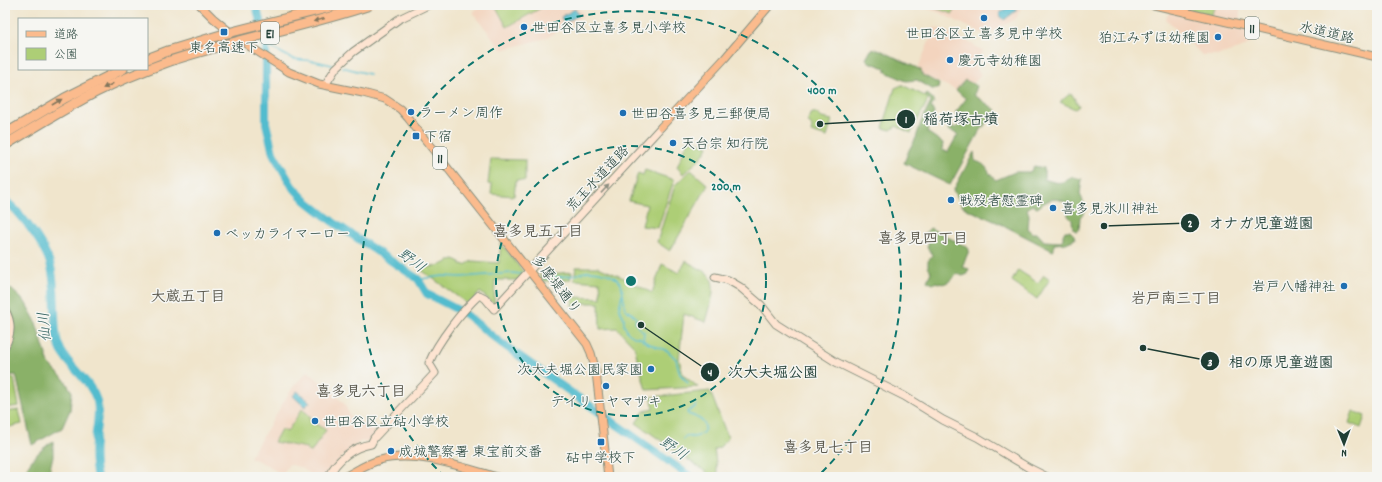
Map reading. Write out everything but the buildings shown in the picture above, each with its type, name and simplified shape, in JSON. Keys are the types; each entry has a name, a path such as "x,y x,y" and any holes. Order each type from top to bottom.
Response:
{"highway":[{"name":"E1","path":"148,66 169,56 224,34 339,5"},
{"name":"E1","path":"148,59 202,50 318,21 370,5"},
{"path":"5,134 65,98 121,70"},
{"name":"E1","path":"5,145 96,92 141,70"}],"main road":[{"name":"多摩堤通り","path":"200,5 224,27 254,50 297,76 325,85 377,96 387,100 400,109 587,344 595,365 608,477"},
{"name":"荒玉水道道路","path":"662,127 725,58 770,5"},
{"name":"水道道路","path":"1154,5 1377,57"},
{"path":"344,477 364,466 380,460 406,456 424,458 497,477"}],"street":[{"path":"325,85 332,73 353,52 399,19 428,5"},
{"name":"荒玉水道道路","path":"328,477 346,455 362,446 371,444 372,441 435,373 429,363 434,350 469,305 479,295 484,298 494,309 662,127"},
{"path":"715,277 728,280 740,287 761,305 776,324 836,362 904,396 943,420 977,437 1047,477"},
{"path":"5,310 9,320 10,330 5,346"}],"shaded area":[{"name":"世田谷区立喜多見小学校","path":"482,5 577,5 583,13 583,16 546,38 502,50 474,14 474,11"},
{"name":"世田谷区立 喜多見中学校","path":"920,5 1022,5 1017,17 1014,20 987,34 981,33"},
{"path":"1189,5 1236,5 1240,7 1240,23 1211,15"},
{"name":"狛江みずほ幼稚園","path":"1170,11 1255,31 1250,43 1242,48 1218,55 1202,55 1166,19"},
{"name":"慶元寺幼稚園","path":"935,27 960,37 983,51 974,68 981,74 974,83 966,80 956,90 923,75 921,70 918,68"},
{"name":"世田谷区立砧小学校","path":"308,371 344,403 350,416 376,433 369,441 360,442 345,454 326,477 314,477 302,468 289,464 282,475 267,465 250,457 293,387"}],"green space":[{"path":"495,5 546,5 507,27"},
{"path":"926,5 955,5 953,14"},
{"path":"1189,5 1216,5 1211,15 1186,9"},
{"path":"878,49 921,70 923,75 939,84 938,89 932,89 917,80 906,81 886,72 885,68 869,62 866,59 871,50"},
{"path":"965,80 977,86 974,95 996,110 978,134 950,185 904,163 931,102 925,96 927,94 932,98 934,103 931,107 934,113 927,132 943,143 942,150 948,152 958,134 948,130 949,126 956,128 963,120 960,113 955,113 966,99 956,90"},
{"path":"902,85 929,98 911,133 896,126 891,130 883,128 895,88"},
{"path":"1071,93 1079,106 1075,109 1060,102"},
{"path":"816,113 822,118 832,120 827,137 811,132 812,127 808,121 810,114"},
{"path":"689,139 708,146 701,158 683,174 677,167"},
{"path":"974,152 975,161 986,167 996,180 1015,172 1030,172 1034,166 1044,168 1044,179 1052,182 1065,181 1072,177 1082,179 1080,194 1086,211 1080,217 1079,230 1076,231 1073,229 1072,220 1068,216 1068,205 1061,200 1049,200 1037,208 1032,205 1027,209 1029,215 1028,229 1032,233 1037,233 1044,241 1060,242 1063,239 1065,231 1070,231 1074,235 1075,239 1066,243 1054,244 1053,251 962,206 953,191"},
{"path":"491,159 525,160 525,181 516,180 514,196 491,194 492,185 488,184"},
{"path":"645,170 674,180 658,228 642,226 647,205 629,201 638,173 643,175"},
{"path":"691,170 708,185 670,251 657,242 675,185"},
{"path":"930,228 969,249 962,267 969,269 966,275 962,276 957,273 948,282 943,284 936,282 933,284 927,281 931,272 928,267 928,261 932,256 932,253 927,247 929,242 924,240 926,232"},
{"path":"501,243 524,273 518,280 495,280 494,304 480,292 469,305 420,269 441,265 454,259 465,265 472,261 499,263"},
{"path":"686,261 708,274 713,284 712,297 706,322 684,314 679,359 683,375 698,387 646,390 634,346 617,328 600,329 599,303 581,303 572,306 573,297 601,298 600,282 574,280 576,267 598,267 624,278 652,293 662,264 679,273"},
{"path":"1018,270 1038,283 1044,275 1050,279 1037,299 1012,281"},
{"path":"572,272 570,280 543,281 539,275"},
{"path":"5,286 11,289 25,302 35,320 49,364 64,379 72,392 70,410 62,428 32,445 16,375 5,376 5,352 8,350 9,330 5,320"},
{"path":"14,378 19,406 5,408 5,380"},
{"path":"710,391 728,438 719,448 714,449 718,477 713,477 636,423 644,411 653,409 652,397"},
{"path":"302,409 310,416 310,421 326,430 311,452 307,451 307,448 274,442 281,429 287,432"},
{"path":"19,410 22,424 5,428 5,412"},
{"path":"1353,411 1365,416 1361,428 1349,423"},
{"path":"53,441 53,456 48,477 23,477 25,471 35,456"}],"water":[{"path":"1013,5 1017,10 1004,20 999,14"},
{"path":"575,9 579,15 564,23 561,17"},
{"path":"297,391 310,402 305,407 293,396"}],"waterway":[{"name":"野川","path":"256,5 266,45 266,123 273,153 292,186 305,200 333,222 418,279 427,294 464,313 501,343 691,477"},
{"path":"266,45 293,59 315,61 332,65"},
{"path":"342,67 369,74"},
{"name":"仙川","path":"5,201 15,209 43,246 53,274 55,327 58,343 66,359 89,386 97,401 98,416 94,454 97,477"},
{"path":"544,278 569,276 590,271 607,274 615,278 621,284 625,309 630,312"},
{"path":"418,280 443,276 461,277 512,273 521,274"},
{"path":"622,294 619,309 624,318 624,325 628,333 634,337 639,337 647,343 668,351 676,359 680,374 688,383"},
{"path":"630,312 636,317 637,326 644,332 643,341"},
{"path":"683,439 686,436 698,436 705,428 705,425 701,420 688,414 687,412 697,404"}],"place":[{"name":"世田谷区立 喜多見中学校","path":"984,18"},
{"name":"世田谷区立喜多見小学校","path":"524,27"},
{"name":"東名高速下","path":"224,32"},
{"name":"狛江みずほ幼稚園","path":"1218,37"},
{"name":"慶元寺幼稚園","path":"950,60"},
{"name":"ラーメン周作","path":"411,112"},
{"name":"世田谷喜多見三郵便局","path":"623,113"},
{"name":"稲荷塚古墳","path":"820,124"},
{"name":"下宿","path":"416,136"},
{"name":"天台宗 知行院","path":"673,143"},
{"name":"戦歿者慰霊碑","path":"951,200"},
{"name":"喜多見氷川神社","path":"1053,208"},
{"name":"オナガ児童遊園","path":"1104,226"},
{"name":"ベッカライマーロー","path":"217,233"},
{"name":"岩戸八幡神社","path":"1344,286"},
{"name":"次大夫堀公園","path":"641,325"},
{"name":"相の原児童遊園","path":"1143,348"},
{"name":"次大夫堀公園民家園","path":"651,369"},
{"name":"デイリーヤマザキ","path":"606,386"},
{"name":"世田谷区立砧小学校","path":"315,421"},
{"name":"砧中学校下","path":"601,442"},
{"name":"成城警察署 東宝前交番","path":"391,451"}],"district":[{"name":"喜多見五丁目","path":"538,231"},
{"name":"喜多見四丁目","path":"923,238"},
{"name":"大蔵五丁目","path":"188,296"},
{"name":"岩戸南三丁目","path":"1176,298"},
{"name":"喜多見六丁目","path":"361,391"},
{"name":"喜多見七丁目","path":"828,447"}]}
